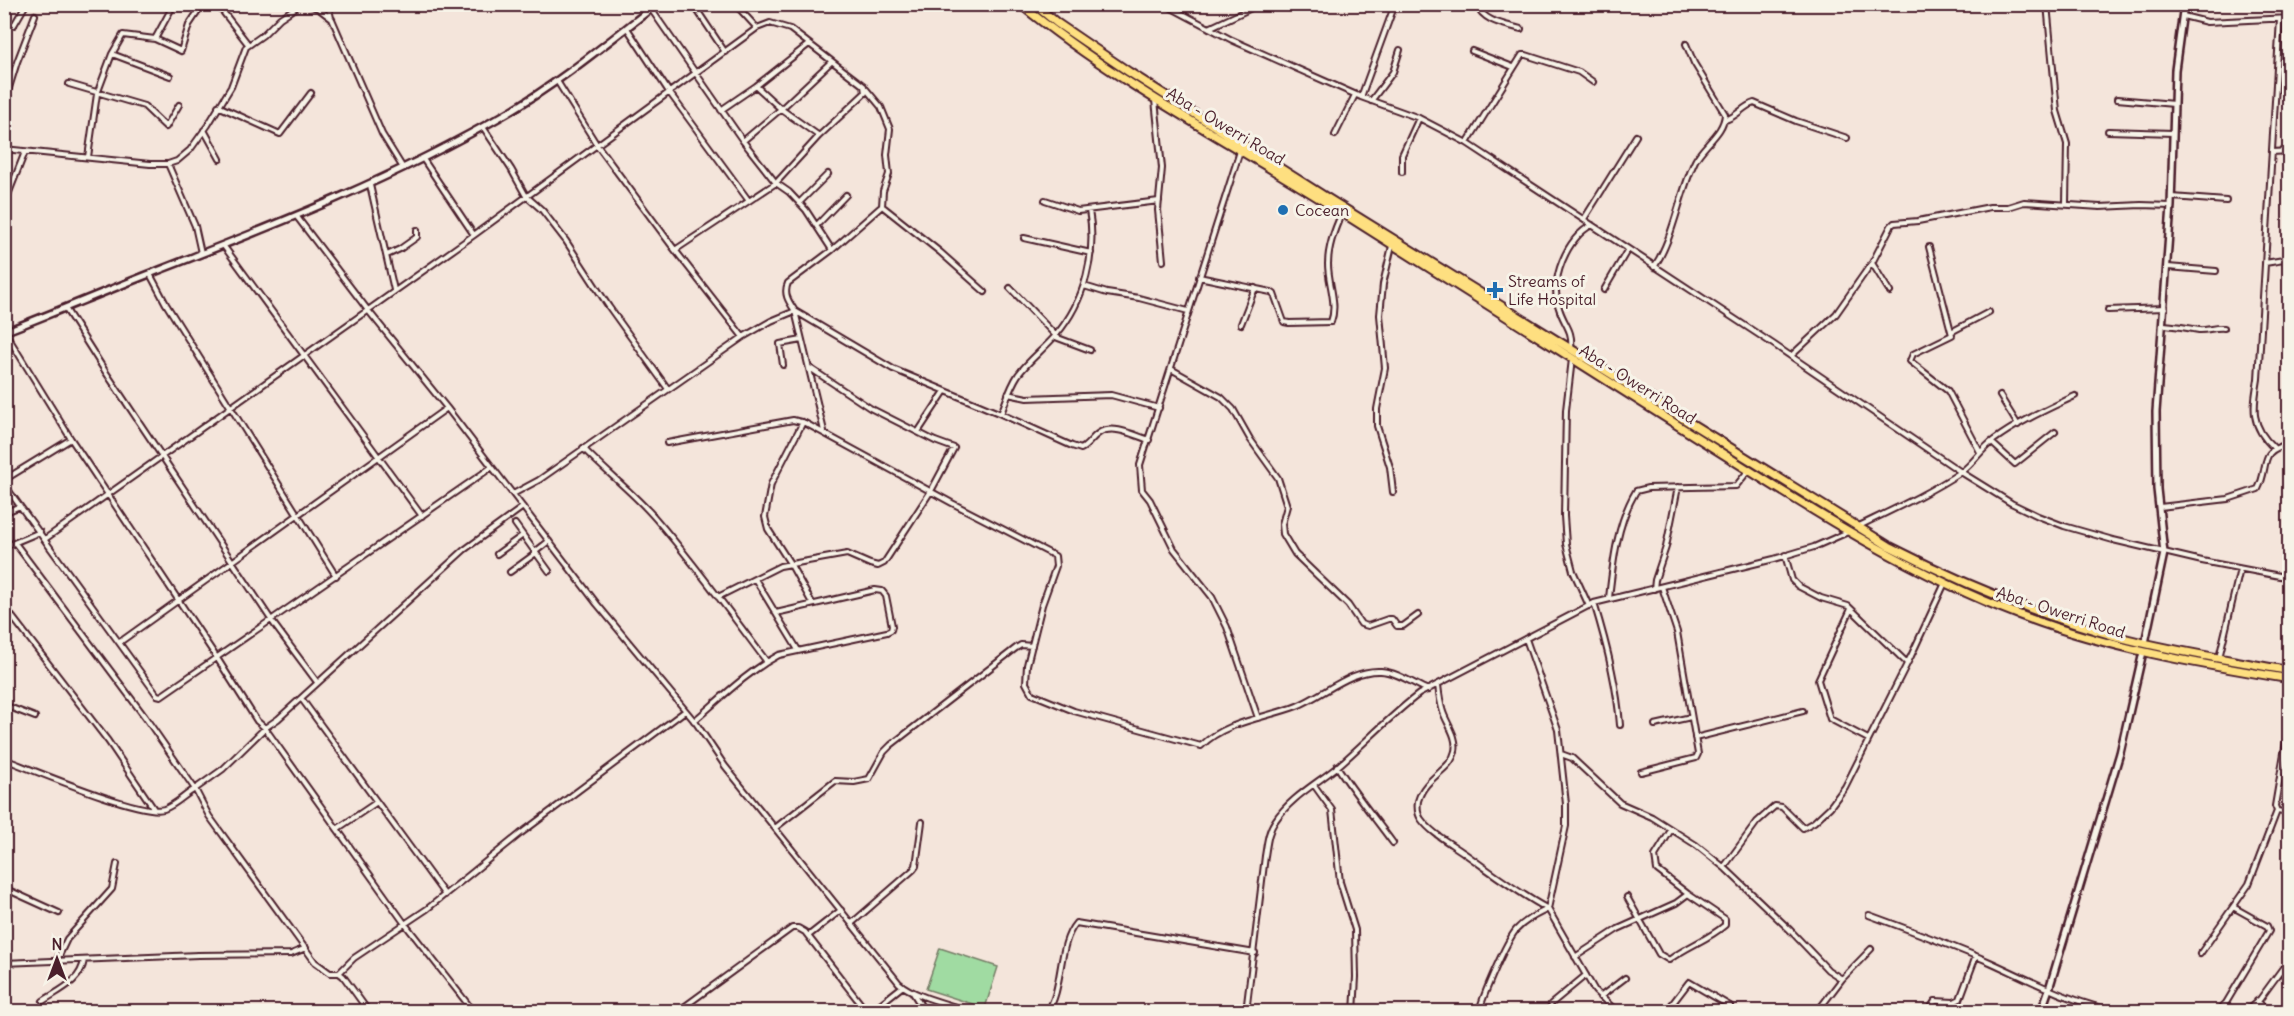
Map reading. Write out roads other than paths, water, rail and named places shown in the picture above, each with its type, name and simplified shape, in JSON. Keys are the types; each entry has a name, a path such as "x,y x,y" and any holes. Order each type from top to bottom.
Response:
{"highway":[{"name":"Aba - Owerri Road","path":"1020,4 1038,20 1155,99 1342,213 1749,470 1905,564 2022,616 2084,637 2143,652 2289,679"},
{"name":"Aba - Owerri Road","path":"1034,4 1129,72 1858,527 1932,568 2015,604 2055,618 2145,643 2289,671"},
{"path":"2244,671 2246,663"}],"street":[{"path":"155,39 174,4"},
{"path":"217,4 248,44"},
{"path":"4,149 108,161 168,164 177,161 190,150 231,87 248,44 263,35 280,18 302,4"},
{"path":"308,4 332,19"},
{"path":"328,4 332,19 380,128 404,168"},
{"path":"474,1011 405,924 265,728 257,721 179,600 70,439 5,332 297,217 423,159 483,127 557,81 657,4"},
{"path":"693,4 725,52"},
{"path":"735,4 757,28"},
{"path":"1164,4 1208,28 1361,98 1419,118 1467,143 1791,356 1961,472 2038,516 2074,529 2164,553 2289,578"},
{"path":"1208,28 1260,4"},
{"path":"1361,98 1395,4"},
{"path":"1476,4 1482,15 1488,19 1521,29"},
{"path":"2047,4 2057,111 2067,144 2066,203"},
{"path":"2145,643 2164,553 2156,462 2156,412 2172,197 2175,70 2184,4"},
{"path":"2182,16 2207,22 2280,19 2288,18 2287,4"},
{"path":"4,21 14,26 26,6"},
{"path":"651,9 743,141 776,183 799,203 817,225 832,250"},
{"path":"88,157 97,94 112,54 123,34 155,39 181,51 189,25 197,13"},
{"path":"4,104 35,15"},
{"path":"2274,447 2262,436 2256,423 2253,406 2258,379 2280,19"},
{"path":"45,540 474,235 766,23 780,24 790,29 866,89 881,107 890,129 887,155 889,174 883,191 882,206 786,286 787,299 795,311 810,368 824,432"},
{"path":"627,28 669,92 749,201"},
{"path":"721,110 756,86 809,44"},
{"path":"1654,267 1664,253 1697,156 1722,125 1725,114 1694,63 1686,44"},
{"path":"1371,101 1393,72 1400,50"},
{"path":"1472,51 1513,67"},
{"path":"112,54 170,76"},
{"path":"1467,143 1522,55 1579,72 1593,82"},
{"path":"743,141 831,62"},
{"path":"557,81 597,144 743,337"},
{"path":"69,84 144,106 166,127 179,105"},
{"path":"756,86 781,109 819,136"},
{"path":"675,250 776,183 819,136 865,93 866,89"},
{"path":"218,106 280,134 311,93"},
{"path":"1335,135 1355,94"},
{"path":"1155,99 1162,168 1158,230 1163,261"},
{"path":"2117,99 2174,105"},
{"path":"1724,120 1734,118 1748,105 1754,103 1796,121 1846,138"},
{"path":"1402,172 1402,155 1419,118"},
{"path":"483,127 526,196 542,210 566,241 609,307 669,389"},
{"path":"204,130 219,159"},
{"path":"2108,131 2174,133"},
{"path":"1584,219 1636,136"},
{"path":"1240,150 1140,465 1142,490 1150,500 1174,549 1212,597 1227,627 1258,718"},
{"path":"2272,152 2289,151"},
{"path":"4,205 25,152"},
{"path":"423,159 474,235"},
{"path":"168,164 195,226 201,254"},
{"path":"799,203 828,174"},
{"path":"370,185 394,290"},
{"path":"817,225 846,195"},
{"path":"2172,197 2226,201"},
{"path":"1045,201 1073,210 1089,210 1159,201"},
{"path":"1791,356 1831,320 1872,263 1894,223 1929,219 1990,207 2008,207 2024,202 2100,207 2171,206"},
{"path":"882,206 940,252 985,292"},
{"path":"1001,414 1018,375 1069,318 1084,286 1091,253 1092,230 1089,210"},
{"path":"1199,277 1274,294 1284,322 1331,322 1333,297 1328,267 1329,248 1342,213"},
{"path":"297,217 597,604 694,721 725,766 903,986 912,992 971,1011"},
{"path":"1571,349 1572,337 1557,301 1558,282 1564,260 1577,236 1592,225"},
{"path":"387,255 406,246 417,237 417,230"},
{"path":"1024,238 1091,253"},
{"path":"224,245 422,516"},
{"path":"1392,246 1383,284 1380,315 1385,368 1377,409 1377,426 1390,467 1393,492"},
{"path":"1929,247 1953,331"},
{"path":"1604,290 1628,249"},
{"path":"2265,263 2289,259"},
{"path":"1872,263 1890,292"},
{"path":"2168,267 2216,271"},
{"path":"150,274 166,304 336,576"},
{"path":"1084,286 1188,311"},
{"path":"1010,288 1061,340 1090,350"},
{"path":"1241,324 1255,288"},
{"path":"65,308 232,561 317,682"},
{"path":"2108,310 2165,308"},
{"path":"513,494 539,480 743,337 795,311"},
{"path":"795,311 893,369 1081,449 1105,429 1149,440"},
{"path":"1980,452 1948,391 1910,361 1913,354 1947,338 1952,335 1953,331 1989,312"},
{"path":"2164,325 2193,327 2199,330 2224,328"},
{"path":"783,364 780,344 802,340"},
{"path":"1572,358 1566,410 1564,472 1566,535 1573,571 1589,606"},
{"path":"718,597 780,566 847,554 878,566 884,563 931,491 954,448 870,408 810,368"},
{"path":"1171,369 1221,397 1233,409 1250,439 1278,478 1287,506 1282,524 1283,534 1295,554 1348,605 1361,624 1368,626 1392,619 1397,626 1403,626 1418,615"},
{"path":"918,432 945,392"},
{"path":"1008,394 1026,398 1111,395 1159,408"},
{"path":"2000,396 2018,425"},
{"path":"1858,527 1937,487 1973,463 1980,452 1991,442 2018,425 2075,396"},
{"path":"120,642 447,408"},
{"path":"667,442 793,420 803,422 1054,555 1056,566 1042,605 1026,683 1032,694 1074,711 1201,746 1210,737 1299,705 1331,687 1369,672 1387,672 1428,690"},
{"path":"803,422 771,484 765,517 768,530 812,603"},
{"path":"1991,442 2015,464 2055,432"},
{"path":"70,439 4,482 157,695 161,696 492,467"},
{"path":"2160,507 2228,499 2258,489 2268,454 2274,447 2289,444"},
{"path":"583,448 656,519 767,662"},
{"path":"1609,598 1615,552 1636,491 1648,488 1736,486 1749,470"},
{"path":"1654,589 1673,518 1678,487"},
{"path":"4,513 21,506"},
{"path":"4,759 109,799 154,810 176,803 183,795 195,789 236,757 265,728 464,550 522,507"},
{"path":"515,524 549,571"},
{"path":"1246,1011 1269,835 1274,822 1286,807 1337,766 1396,711 1428,690 1594,603 1814,547 1848,531"},
{"path":"4,548 40,532"},
{"path":"497,554 523,535"},
{"path":"510,572 549,541"},
{"path":"15,543 145,717 195,789 209,816 306,948 323,969 344,976 369,1011"},
{"path":"1785,555 1792,580 1798,586 1809,593 1851,609 1907,663"},
{"path":"2219,658 2240,569"},
{"path":"755,579 798,650"},
{"path":"1724,867 1757,822 1775,806 1782,807 1803,828 1814,822 1830,807 1845,787 1945,583"},
{"path":"1641,772 1696,758 1698,753 1677,632 1662,587"},
{"path":"694,721 767,662 798,650 891,630 886,596 882,591 875,590 776,612"},
{"path":"1594,603 1603,630 1620,725"},
{"path":"4,606 108,741 154,810"},
{"path":"1851,609 1818,680 1830,719 1868,739"},
{"path":"1479,1011 1513,933 1524,922 1548,909 1566,826 1558,730 1526,639"},
{"path":"775,828 836,781 854,782 869,778 884,752 909,729 1016,648 1021,645 1032,646"},
{"path":"2041,1011 2120,753 2143,652"},
{"path":"1438,685 1442,710 1452,732 1455,751 1447,766 1437,772 1422,792 1417,812 1420,818 1442,837 1525,896 1548,909 1600,997 1617,1011"},
{"path":"301,698 445,895"},
{"path":"4,705 34,717"},
{"path":"339,973 354,958 445,895 520,834 685,711"},
{"path":"1695,738 1803,711"},
{"path":"1656,725 1691,717"},
{"path":"2200,954 2249,884 2277,810 2276,796 2289,718"},
{"path":"1561,754 1572,758 1620,803 1652,818 1724,867 1790,930 1816,959 1842,980"},
{"path":"1337,766 1349,786 1363,801 1393,843"},
{"path":"1314,785 1332,810 1340,882 1355,930 1354,1011"},
{"path":"337,829 377,802"},
{"path":"2277,810 2289,813"},
{"path":"852,924 916,866 922,822"},
{"path":"1627,897 1659,954 1669,960 1712,937 1725,925 1726,922 1657,870 1655,856 1671,830"},
{"path":"57,960 67,939 112,889 117,864"},
{"path":"4,888 59,913"},
{"path":"1575,957 1618,929 1676,903 1688,894"},
{"path":"2217,1011 2226,1003 2269,931 2267,926 2233,907"},
{"path":"808,936 841,910"},
{"path":"1869,915 1976,956 2049,989 2105,1010 2120,1011"},
{"path":"1047,1011 1054,1002 1060,966 1076,923 1255,953"},
{"path":"677,1011 792,928 798,928 808,936 869,1011 903,986"},
{"path":"4,963 198,955 291,954 306,948"},
{"path":"1817,1011 1871,949"},
{"path":"1928,1011 1935,1001 1954,1002 1960,999 1976,956"},
{"path":"43,1001 79,975 83,969 84,960"},
{"path":"2245,1011 2257,1001 2282,969 2289,972"},
{"path":"1551,1004 1586,975"},
{"path":"1600,997 1625,978"},
{"path":"1666,1011 1689,982 1730,1006"},
{"path":"912,992 925,1011"},
{"path":"2257,1001 2269,1011"}],"place":[{"name":"Cocean","path":"1283,210"},
{"name":"Streams of Life Hospital","path":"1495,290"}]}
